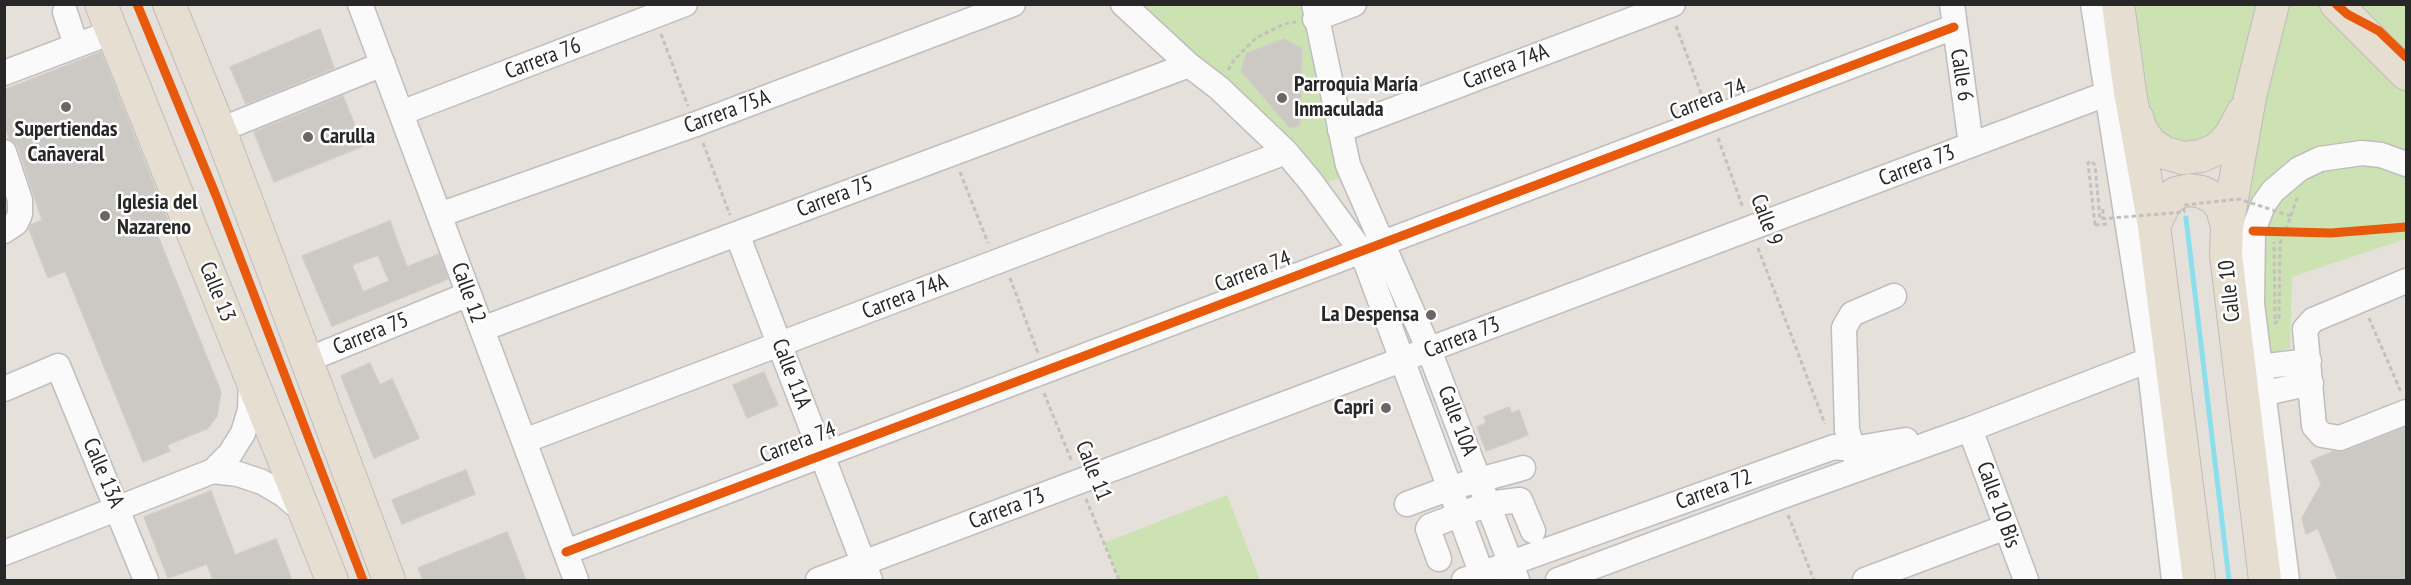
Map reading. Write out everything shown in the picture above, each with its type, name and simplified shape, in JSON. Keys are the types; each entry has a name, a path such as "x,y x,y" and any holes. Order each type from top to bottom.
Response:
{"main road":[{"path":"169,4 308,360 389,580"},
{"path":"2118,4 2118,93 2154,226 2199,580"},
{"name":"Calle 10","path":"2265,580 2265,527 2240,289 2240,229 2250,97 2273,4"},
{"path":"2336,4 2406,74"},
{"name":"Calle 13","path":"106,18 332,580"},
{"path":"2118,93 2150,143 2165,153 2183,158 2201,156 2217,148 2238,123 2250,97"},
{"path":"2154,226 2166,201 2176,193 2189,190 2202,192 2214,198 2240,229"},
{"path":"2179,421 2159,451 2187,486"}],"street":[{"name":"Carrera 76","path":"401,113 685,4"},
{"name":"Carrera 75A","path":"439,215 696,124 1013,4"},
{"name":"Calle 10A","path":"1123,4 1189,65 1219,88 1286,152 1372,249 1429,350 1513,572"},
{"path":"1315,12 1354,4"},
{"path":"2093,4 2118,93 2159,451 2171,580"},
{"name":"Calle 12","path":"363,5 382,64 576,580"},
{"name":"Carrera 74A","path":"1340,130 1671,5"},
{"path":"65,12 76,45"},
{"name":"Calle 10A","path":"1315,12 1348,165 1403,360 1459,514 1477,578"},
{"name":"Carrera 74","path":"566,552 1711,120 1953,16"},
{"name":"Calle 6","path":"1953,16 1971,145"},
{"path":"4,73 76,45 106,18"},
{"path":"220,130 382,64"},
{"name":"Carrera 75","path":"482,329 1189,65"},
{"name":"Carrera 73","path":"819,580 867,572 1080,482 1971,145 2118,93"},
{"path":"4,152 20,201 20,214 16,223 4,231"},
{"name":"Carrera 74A","path":"524,441 1286,152"},
{"name":"Calle 10","path":"2240,229 2273,191 2299,169 2320,159 2362,153 2381,155 2406,164"},
{"path":"1311,182 1324,184 1337,181 1348,165"},
{"name":"Calle 11A","path":"737,234 867,572"},
{"path":"2404,403 2333,439 2318,431 2313,408 2305,329 2307,325 2406,280"},
{"name":"Calle 10","path":"2240,289 2259,367 2265,527 2287,580"},
{"name":"Carrera 75","path":"308,360 469,294"},
{"path":"1848,455 1844,328 1852,314 1894,296"},
{"name":"Carrera 72","path":"1477,578 1513,572 1848,455 1970,429 2149,360"},
{"name":"Calle 13A","path":"4,389 58,366 146,580"},
{"path":"2259,367 2310,372"},
{"path":"2261,394 2310,372"},
{"path":"4,553 213,471 230,454 243,433 250,410 250,375"},
{"name":"Calle 10 Bis","path":"1970,429 2026,580"},
{"name":"Carrera 72","path":"1558,580 1780,497 1848,455"},
{"path":"1407,504 1450,488 1523,468"},
{"path":"213,471 238,474 262,482 284,495 305,512"},
{"path":"1438,559 1428,528 1488,504 1520,500 1533,531"},
{"path":"1866,580 2006,527"}],"path":[{"path":"1219,88 1234,60 1256,38 1315,12"},
{"path":"2095,225 2088,164 2091,161 2095,165 2100,219 2184,212 2184,205 2239,199 2291,216 2280,243 2279,320 2276,323 2274,242"},
{"path":"2240,229 2293,232"},
{"path":"2361,300 2404,403"},
{"path":"1780,497 1814,580"}],"green space":[{"path":"1123,5 1314,5 1342,177 1324,184","holes":["1284,39 1301,49 1300,125 1290,128 1242,71 1247,53"]},
{"path":"2118,5 2406,5 2406,239 2292,277 2290,348 2258,357 2227,227 2249,100 2217,149 2150,143"},
{"path":"1227,495 1260,580 1119,580 1104,543"}],"building":[{"path":"320,29 334,68 246,104 230,67"},
{"name":"Parroquia María Inmaculada","path":"1284,39 1302,49 1300,125 1290,128 1241,71 1247,53"},
{"path":"101,52 171,228 157,234 221,392 217,416 208,428 167,445 170,451 143,462 65,271 48,278 29,229 31,225 42,220 18,147 10,140 4,125 4,90"},
{"name":"Carulla","path":"343,96 363,146 274,182 254,132"},
{"path":"390,221 407,267 439,254 448,279 332,326 302,256","holes":["378,255 389,281 363,292 352,265"]},
{"path":"370,363 380,385 392,379 419,438 374,458 341,376"},
{"path":"764,372 778,405 747,418 733,385"},
{"path":"1509,407 1511,413 1519,410 1528,435 1486,451 1477,427 1486,423 1484,417"},
{"path":"2406,427 2406,580 2338,580 2318,528 2306,534 2302,518 2321,484 2311,461 2334,451 2345,451"},
{"path":"466,470 475,494 402,524 392,500"},
{"path":"211,491 235,555 276,539 292,580 213,580 207,564 168,578 144,517"},
{"path":"507,532 526,580 423,580 418,568"}],"waterway":[{"path":"2186,218 2229,580"}],"cycle path":[{"path":"137,4 217,198 363,580"},
{"path":"2336,4 2347,14 2379,31 2406,57"},
{"path":"566,552 1954,27"},
{"path":"2253,231 2331,233 2406,227"}],"place":[{"name":"Parroquia María Inmaculada","path":"1282,98"},
{"name":"Supertiendas Cañaveral","path":"66,107"},
{"name":"Carulla","path":"308,137"},
{"name":"Iglesia del Nazareno","path":"105,216"},
{"name":"La Despensa","path":"1431,315"},
{"name":"Capri","path":"1386,408"}]}
